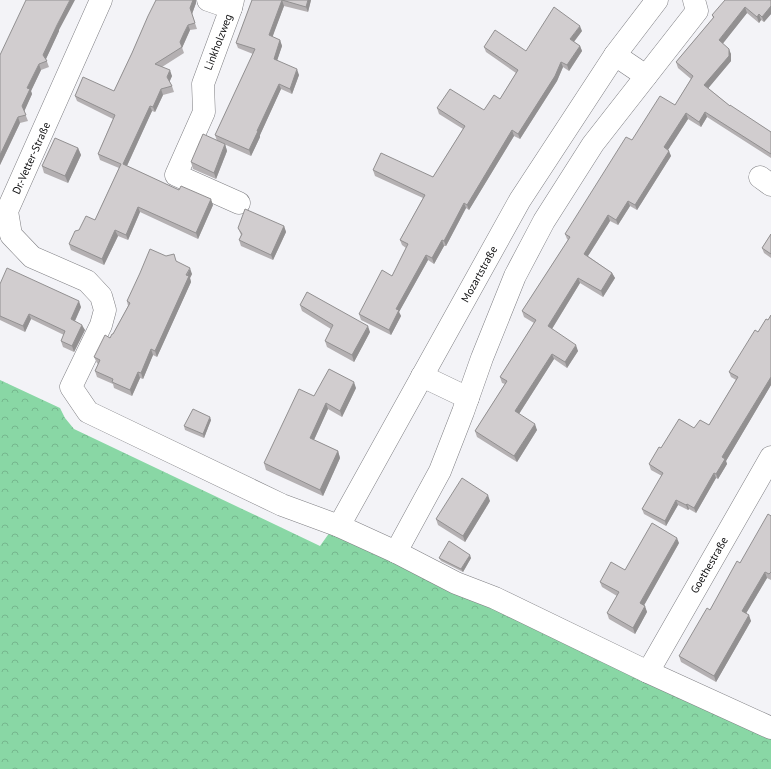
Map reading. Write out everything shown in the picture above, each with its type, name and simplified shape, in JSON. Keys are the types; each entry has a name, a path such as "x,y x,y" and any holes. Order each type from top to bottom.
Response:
{"street":[{"name":"Dr.-Vetter-Straße","path":"101,0 7,211 11,235 32,256 87,281 101,296 105,310 101,325 71,387 88,412 282,505 339,526"},
{"path":"208,0 232,4"},
{"name":"Mozartstraße","path":"339,526 520,200 615,55 657,0"},
{"path":"396,552 440,471 482,358 515,276 544,221 593,144 697,11 694,0"},
{"name":"Linkholzweg","path":"232,4 202,84 204,112 176,174 238,203"},
{"path":"615,55 646,76"},
{"path":"538,173 564,189"},
{"path":"422,376 468,398"},
{"name":"Goethestraße","path":"648,672 771,458"},
{"path":"339,526 396,552 456,583 496,598 648,672 771,728"}],"green space":[{"path":"0,380 60,408 65,418 74,429 320,546 330,532 771,731 771,769 0,769"}],"building":[{"path":"26,0 70,0 43,55 47,61 39,64 27,88 30,89 22,106 26,115 18,117 0,155 0,55"},
{"path":"156,0 193,0 190,8 195,23 188,25 180,42 182,47 155,64 170,70 167,77 172,86 161,89 153,107 150,106 123,164 179,190 181,186 211,199 196,233 138,207 126,235 115,230 102,259 69,244 75,231 79,230 86,216 95,220 121,164 98,154 115,115 75,96 83,77 114,91"},
{"path":"252,0 282,0 269,35 280,40 274,59 297,69 290,89 279,84 249,150 215,135 255,49 236,43"},
{"path":"282,0 308,0 306,7"},
{"path":"725,0 771,0 771,6 762,17 759,14 757,17 745,7 719,40 729,49 729,56 704,85 730,106 771,132 771,154 705,112 699,122 686,113 664,147 669,151 635,205 628,201 616,220 608,215 584,254 612,273 601,291 578,278 548,326 576,345 565,362 552,354 515,411 535,424 514,456 475,431 507,381 500,377 536,320 522,311 570,237 565,234 626,137 632,140 660,96 675,105 693,76 676,62 714,17 712,15"},
{"path":"554,7 580,26 570,39 580,46 567,65 561,62 555,76 518,134 512,130 467,205 464,203 444,241 442,240 432,258 426,255 396,309 399,310 389,330 359,314 382,270 392,276 408,244 400,240 425,195 373,170 381,153 433,177 465,126 437,108 450,89 484,110 494,95 500,99 518,70 484,47 495,30 526,51"},
{"path":"203,134 225,144 214,173 191,162"},
{"path":"55,138 78,148 65,176 42,166"},
{"path":"245,209 284,226 271,255 239,240 242,234 238,228"},
{"path":"771,234 771,254 762,248"},
{"path":"150,249 166,256 174,254 176,261 190,268 186,275 189,276 155,351 151,349 141,373 138,372 130,390 112,382 113,379 95,371 100,360 94,357 105,335 110,338 113,334 130,303 127,301"},
{"path":"7,268 79,301 71,319 82,325 72,346 61,341 65,331 29,314 23,326 0,316 0,284"},
{"path":"307,292 368,326 352,355 325,341 333,325 300,305"},
{"path":"771,315 771,377 722,457 725,459 716,474 714,473 694,508 676,500 665,521 642,509 663,473 649,464 659,447 661,448 679,419 694,428 700,420 709,425 738,377 729,372 755,330 758,332 766,319 768,320"},
{"path":"329,369 354,382 340,411 326,403 310,438 338,451 320,490 264,463 299,389 314,396"},
{"path":"193,409 210,417 203,434 184,426"},
{"path":"462,478 488,495 463,536 436,519"},
{"path":"768,514 771,516 771,572 769,574 765,572 742,611 749,615 714,676 679,656 707,608 710,610 737,561 740,563"},
{"path":"652,523 677,538 640,603 645,606 633,628 607,613 619,592 600,582 611,562 625,570"},
{"path":"449,541 470,555 461,569 439,558"}]}
